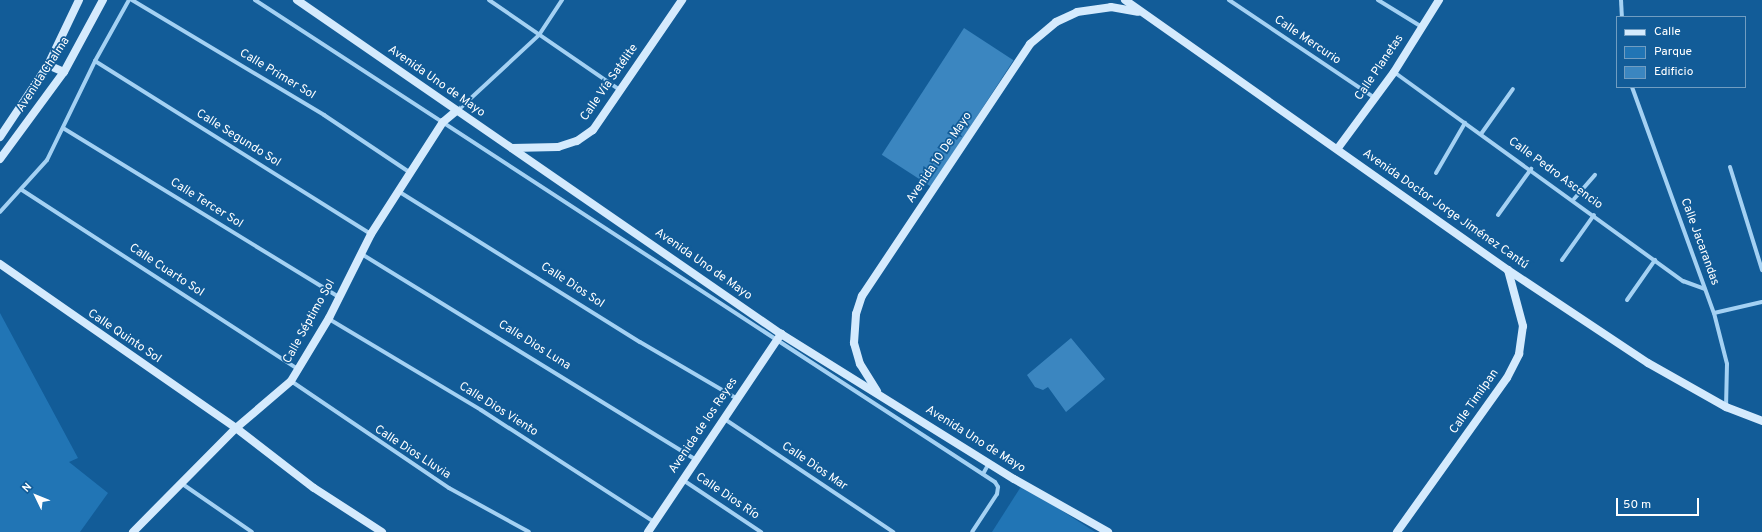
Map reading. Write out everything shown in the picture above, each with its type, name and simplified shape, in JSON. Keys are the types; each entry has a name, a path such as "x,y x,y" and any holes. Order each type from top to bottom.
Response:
{"street":[{"name":"Avenida Chalma","path":"0,137 48,65 79,0"},
{"name":"Avenida Chalma","path":"0,159 64,72 103,0"},
{"name":"Calle Primer Sol","path":"0,212 22,190 47,160 95,62 130,0 324,115 409,172"},
{"path":"255,0 778,337 983,474 998,487 972,532"},
{"name":"Avenida Uno de Mayo","path":"296,0 512,148 778,337 886,399 989,463 1108,532"},
{"path":"489,0 620,91"},
{"path":"456,111 539,35 562,0"},
{"name":"Calle Vía Satélite","path":"512,148 558,147 577,141 593,130 682,0"},
{"name":"Avenida Doctor Jorge Jiménez Cantú","path":"1125,0 1338,148 1508,270 1648,363 1726,407 1762,421"},
{"name":"Calle Mercurio","path":"1228,0 1375,98"},
{"path":"1378,0 1422,27"},
{"name":"Calle Planetas","path":"1338,148 1394,72 1439,0"},
{"path":"1621,0 1622,16"},
{"name":"Avenida 10 De Mayo","path":"886,399 864,374 856,354 854,328 859,305 1030,44 1056,22 1082,10 1111,7 1145,14"},
{"name":"Calle Segundo Sol","path":"95,62 371,234"},
{"path":"48,65 64,72"},
{"name":"Calle Pedro Ascencio","path":"1394,72 1574,199 1683,281 1705,289"},
{"name":"Calle Jacarandas","path":"1632,88 1714,312 1727,364 1726,407"},
{"path":"1481,134 1513,89"},
{"name":"Calle Séptimo Sol","path":"133,532 236,428 291,381 329,318 360,253 397,190 443,122 456,111"},
{"path":"1436,173 1465,123"},
{"name":"Calle Tercer Sol","path":"63,128 339,297"},
{"path":"1730,167 1762,270"},
{"path":"1498,215 1531,169"},
{"path":"1574,199 1595,176"},
{"name":"Calle Cuarto Sol","path":"22,190 298,369"},
{"name":"Calle Dios Sol","path":"397,190 640,342 736,398"},
{"path":"1562,260 1594,215"},
{"name":"Calle Dios Luna","path":"360,253 696,459"},
{"path":"1627,300 1655,260"},
{"name":"Calle Quinto Sol","path":"0,264 236,428 314,488 382,532"},
{"name":"Calle Timilpan","path":"1396,532 1507,378 1520,354 1523,326 1508,270"},
{"path":"1714,312 1762,302"},
{"name":"Calle Dios Viento","path":"329,318 481,410 654,522"},
{"name":"Avenida de los Reyes","path":"648,532 722,418 778,337"},
{"name":"Calle Dios Lluvia","path":"291,381 449,488 529,532"},
{"name":"Calle Dios Mar","path":"722,418 894,532"},
{"path":"983,474 989,463"},
{"name":"Calle Dios Río","path":"682,479 761,532"},
{"path":"180,483 252,532"}],"green space":[{"path":"0,313 78,458 69,462 108,493 80,532 0,532"},
{"path":"1022,485 1095,532 992,532"}],"building":[{"path":"964,28 1013,60 931,187 882,155"},
{"path":"1071,338 1105,379 1066,412 1048,387 1043,390 1035,387 1027,375"}]}
